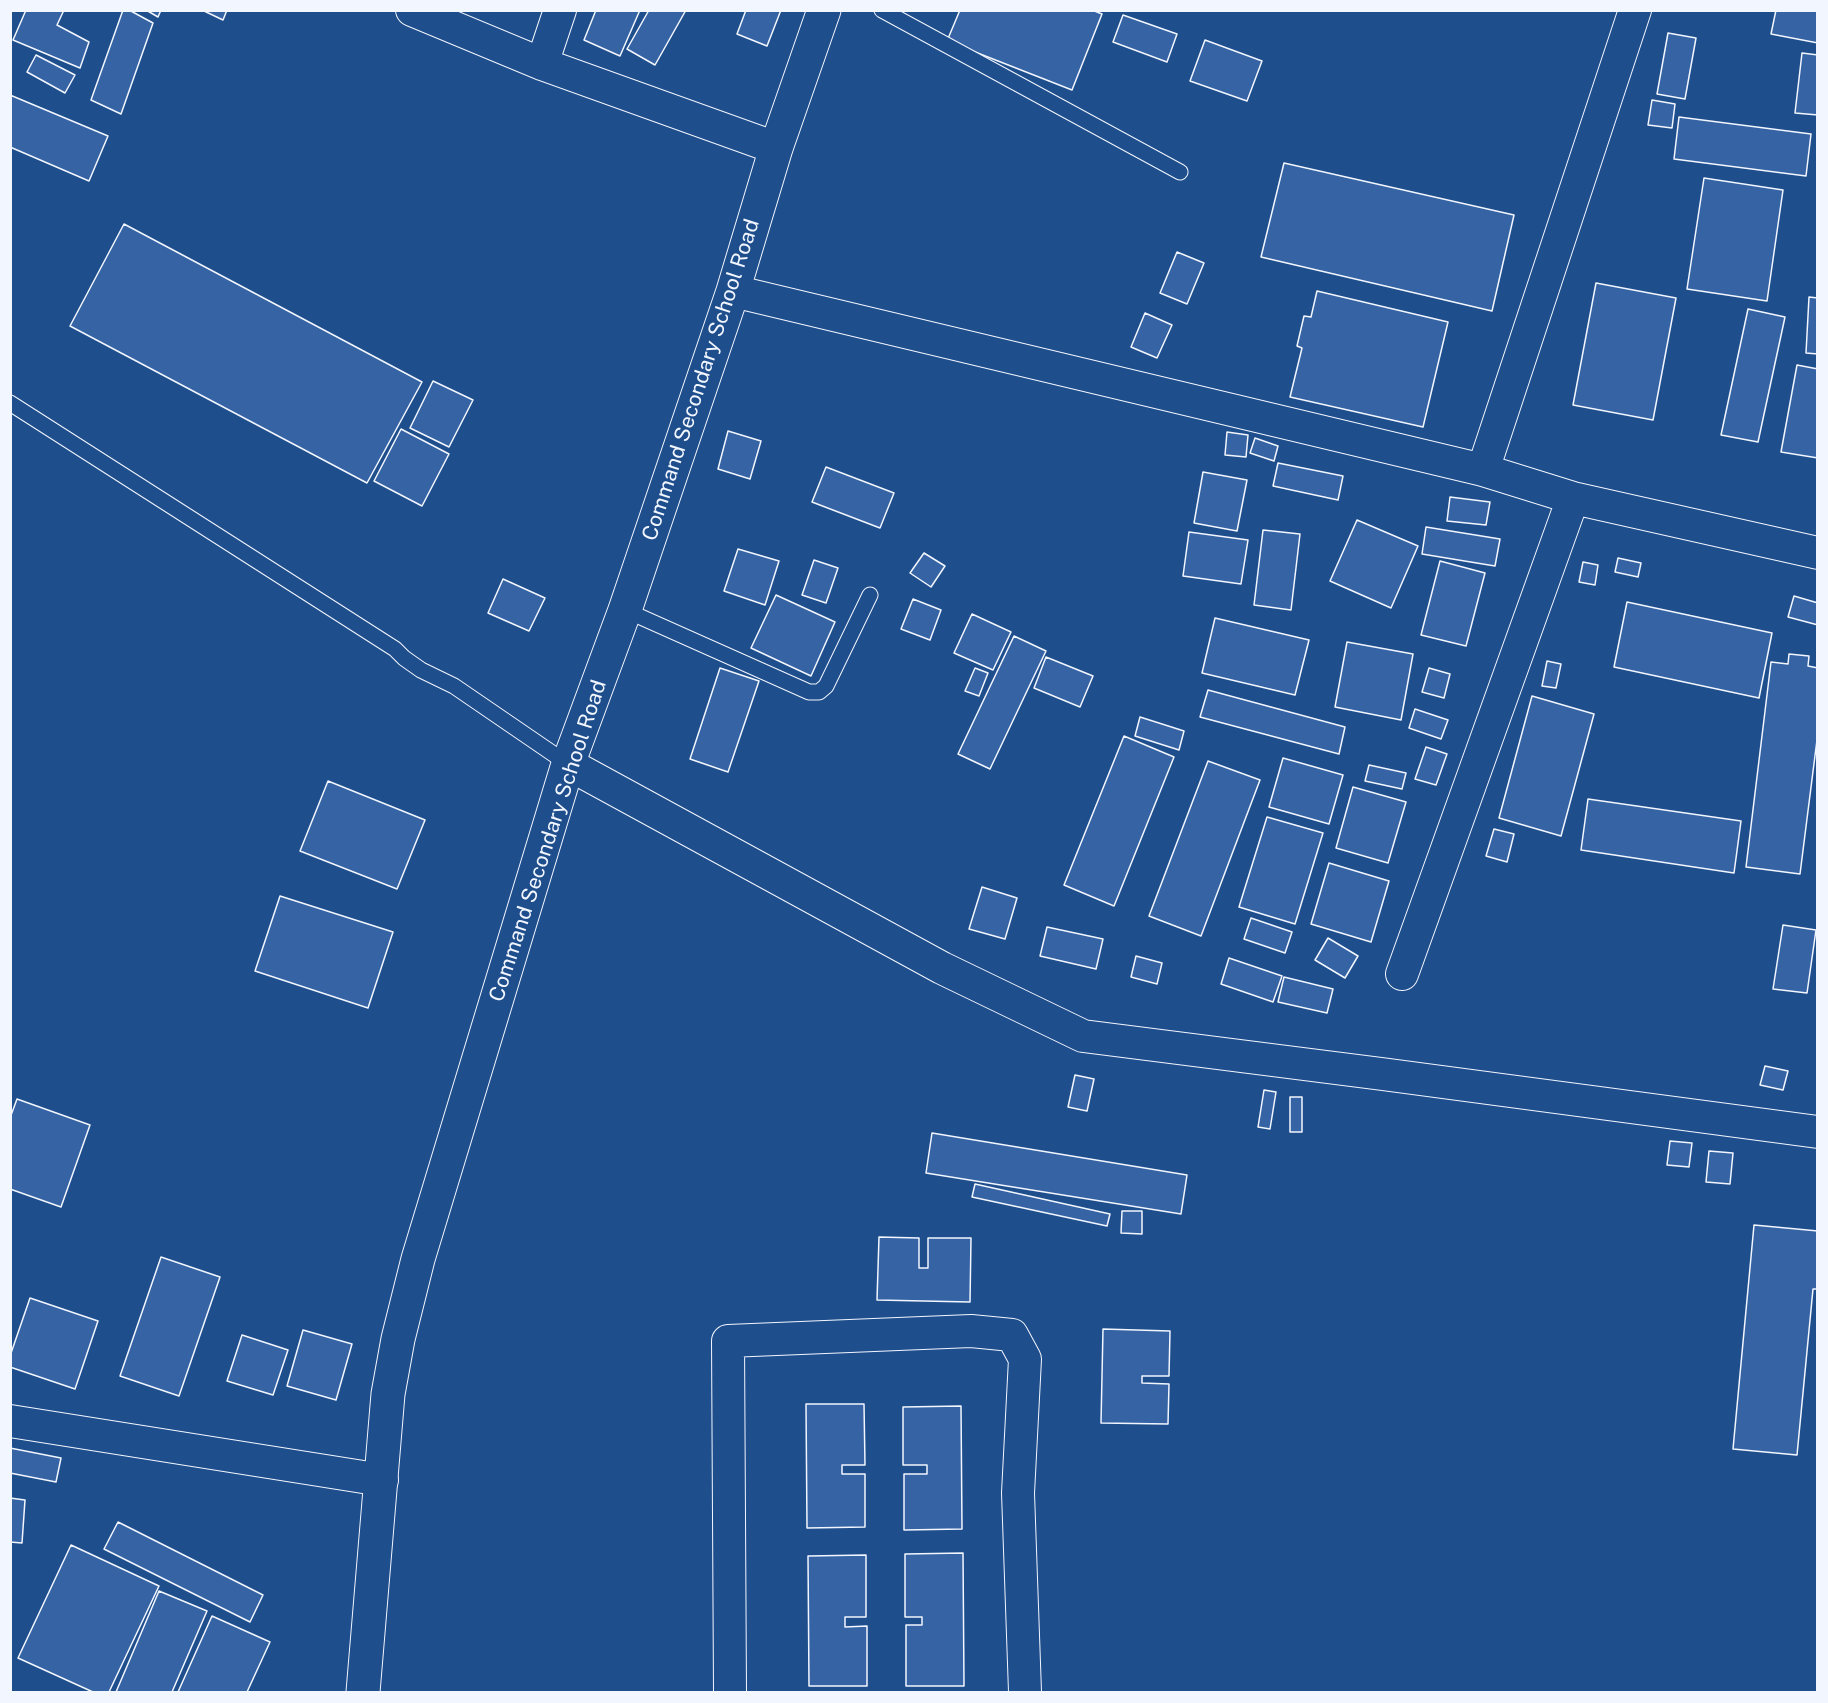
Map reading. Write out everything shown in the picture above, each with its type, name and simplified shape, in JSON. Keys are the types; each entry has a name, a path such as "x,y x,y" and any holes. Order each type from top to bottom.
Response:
{"main road":[{"name":"Command Secondary School Road","path":"363,1692 388,1394 398,1339 418,1259 568,764 624,610 733,291 776,148 824,10"}],"street":[{"path":"412,10 542,64 776,148"},
{"path":"542,64 560,10"},
{"path":"1483,470 1635,10"},
{"path":"733,291 1483,470 1573,498 1818,553"},
{"path":"1402,974 1573,498"},
{"path":"568,764 942,968 1083,1036 1818,1132"},
{"path":"730,1692 728,1341 971,1331 1012,1335 1025,1359 1018,1493 1024,1692"},
{"path":"10,1421 382,1480"}],"lane":[{"path":"882,10 1180,172"},
{"path":"10,402 395,649 421,670 454,686 568,764"},
{"path":"624,610 809,692 819,692 826,686 870,595"}],"building":[{"path":"26,10 64,10 57,25 89,42 80,68 13,40"},
{"path":"123,10 129,10 153,23 121,114 91,100"},
{"path":"146,10 161,10 158,17"},
{"path":"202,10 227,10 223,20"},
{"path":"596,10 640,10 620,56 584,40"},
{"path":"649,10 686,10 655,65 627,49"},
{"path":"746,10 781,10 767,46 737,34"},
{"path":"960,10 1092,10 1102,14 1072,90 947,41"},
{"path":"1776,10 1818,10 1818,43 1771,34"},
{"path":"1123,15 1177,34 1167,62 1113,42"},
{"path":"1668,33 1696,38 1685,99 1657,94"},
{"path":"1205,40 1262,61 1247,101 1190,81"},
{"path":"1802,53 1818,55 1818,115 1795,113"},
{"path":"36,55 75,75 65,93 27,72"},
{"path":"10,95 108,136 89,181 10,147"},
{"path":"1652,100 1675,104 1672,128 1648,125"},
{"path":"1679,117 1811,134 1806,176 1674,159"},
{"path":"1284,163 1514,215 1492,311 1261,257"},
{"path":"1704,178 1783,190 1767,301 1687,289"},
{"path":"124,224 422,382 367,483 70,326"},
{"path":"1177,252 1204,263 1187,304 1160,293"},
{"path":"1596,283 1676,298 1653,420 1573,405"},
{"path":"1317,291 1448,322 1423,427 1290,397 1302,348 1297,346 1304,316 1311,317"},
{"path":"1809,297 1818,298 1818,354 1806,353"},
{"path":"1748,309 1785,317 1758,442 1721,435"},
{"path":"1145,313 1172,325 1157,358 1131,347"},
{"path":"1797,365 1818,369 1818,458 1781,452"},
{"path":"433,381 473,400 449,447 410,428"},
{"path":"401,429 449,454 422,506 374,481"},
{"path":"728,431 761,441 750,479 718,469"},
{"path":"1227,432 1248,435 1246,457 1225,455"},
{"path":"1255,438 1278,446 1274,461 1250,453"},
{"path":"1278,463 1343,476 1338,500 1273,486"},
{"path":"826,467 894,493 880,528 812,502"},
{"path":"1203,472 1247,480 1237,531 1194,523"},
{"path":"1450,497 1490,502 1486,525 1447,521"},
{"path":"1357,520 1418,546 1391,608 1330,581"},
{"path":"1426,527 1500,539 1495,566 1422,554"},
{"path":"1263,530 1300,534 1291,610 1254,605"},
{"path":"1189,532 1248,540 1241,584 1183,576"},
{"path":"738,549 779,561 765,605 724,591"},
{"path":"924,553 945,566 931,587 910,573"},
{"path":"1618,558 1641,563 1638,577 1615,572"},
{"path":"814,560 838,568 826,603 802,595"},
{"path":"1440,561 1485,573 1466,646 1421,635"},
{"path":"1583,562 1598,565 1595,585 1579,582"},
{"path":"503,579 545,598 529,631 488,613"},
{"path":"776,595 835,622 811,676 751,648"},
{"path":"1794,596 1818,603 1818,625 1788,617"},
{"path":"913,599 941,610 930,640 901,629"},
{"path":"1627,602 1772,633 1759,698 1614,667"},
{"path":"972,614 1011,632 993,670 954,653"},
{"path":"1215,618 1309,640 1295,695 1202,673"},
{"path":"1014,636 1046,651 990,769 958,754"},
{"path":"1347,642 1413,654 1401,720 1335,707"},
{"path":"1789,654 1809,656 1808,666 1818,668 1818,732 1800,874 1746,867 1771,662 1788,664"},
{"path":"1046,657 1093,676 1080,707 1034,688"},
{"path":"1547,661 1561,664 1556,688 1542,686"},
{"path":"720,668 759,681 728,772 690,759"},
{"path":"975,668 988,673 979,696 965,691"},
{"path":"1429,668 1450,674 1444,698 1422,692"},
{"path":"1208,690 1345,727 1339,754 1200,717"},
{"path":"1532,696 1594,714 1561,836 1499,818"},
{"path":"1415,709 1448,720 1441,739 1409,728"},
{"path":"1140,717 1184,731 1179,750 1135,736"},
{"path":"1124,736 1174,757 1114,906 1064,885"},
{"path":"1426,747 1447,754 1436,785 1415,779"},
{"path":"1283,758 1343,775 1329,824 1269,807"},
{"path":"1208,761 1260,780 1201,936 1149,916"},
{"path":"1369,765 1406,773 1402,789 1365,781"},
{"path":"328,781 425,820 397,889 300,851"},
{"path":"1353,787 1406,802 1388,863 1336,848"},
{"path":"1588,799 1741,821 1734,873 1581,850"},
{"path":"1267,817 1323,833 1295,924 1239,907"},
{"path":"1494,829 1514,834 1507,862 1486,856"},
{"path":"1329,863 1389,881 1371,942 1311,924"},
{"path":"982,887 1017,898 1005,939 969,929"},
{"path":"280,896 393,932 368,1008 255,971"},
{"path":"1251,918 1292,932 1285,953 1244,939"},
{"path":"1783,925 1816,930 1807,993 1773,989"},
{"path":"1047,927 1103,939 1096,969 1040,956"},
{"path":"1328,938 1358,956 1345,978 1315,960"},
{"path":"1136,956 1162,963 1157,984 1131,977"},
{"path":"1229,958 1282,976 1273,1002 1221,984"},
{"path":"1284,977 1333,989 1327,1013 1278,1002"},
{"path":"1765,1066 1788,1071 1783,1090 1760,1085"},
{"path":"1075,1075 1094,1079 1087,1111 1068,1107"},
{"path":"1264,1090 1276,1092 1270,1129 1258,1127"},
{"path":"1290,1097 1302,1097 1302,1132 1290,1132"},
{"path":"17,1099 90,1125 61,1207 10,1189 10,1118"},
{"path":"932,1133 1187,1175 1181,1214 926,1173"},
{"path":"1670,1141 1692,1143 1689,1167 1667,1165"},
{"path":"1709,1151 1733,1153 1730,1184 1706,1182"},
{"path":"975,1184 1110,1214 1107,1226 972,1197"},
{"path":"1122,1211 1142,1211 1142,1234 1121,1233"},
{"path":"1754,1225 1818,1231 1818,1289 1813,1289 1797,1455 1733,1449"},
{"path":"879,1237 919,1238 919,1268 928,1268 928,1238 971,1238 970,1302 877,1300"},
{"path":"161,1257 220,1277 179,1396 120,1376"},
{"path":"30,1298 98,1321 75,1389 10,1367 10,1356"},
{"path":"1103,1329 1170,1331 1169,1376 1142,1376 1142,1383 1169,1384 1168,1424 1101,1423"},
{"path":"303,1330 352,1344 336,1400 287,1386"},
{"path":"242,1335 288,1350 273,1395 227,1381"},
{"path":"806,1404 864,1404 865,1465 842,1465 842,1474 865,1474 865,1527 807,1528"},
{"path":"961,1406 962,1529 904,1530 904,1474 927,1474 927,1465 903,1465 903,1407"},
{"path":"10,1448 61,1458 56,1482 10,1473"},
{"path":"10,1498 25,1500 22,1543 10,1542"},
{"path":"118,1522 263,1595 250,1622 104,1549"},
{"path":"71,1545 159,1586 109,1692 93,1692 18,1658"},
{"path":"963,1553 964,1686 906,1686 906,1625 922,1625 922,1617 905,1617 905,1554"},
{"path":"866,1555 866,1617 845,1617 845,1627 867,1626 867,1686 809,1686 808,1556"},
{"path":"159,1591 207,1611 172,1692 116,1692"},
{"path":"212,1616 270,1642 247,1692 178,1692"}]}
